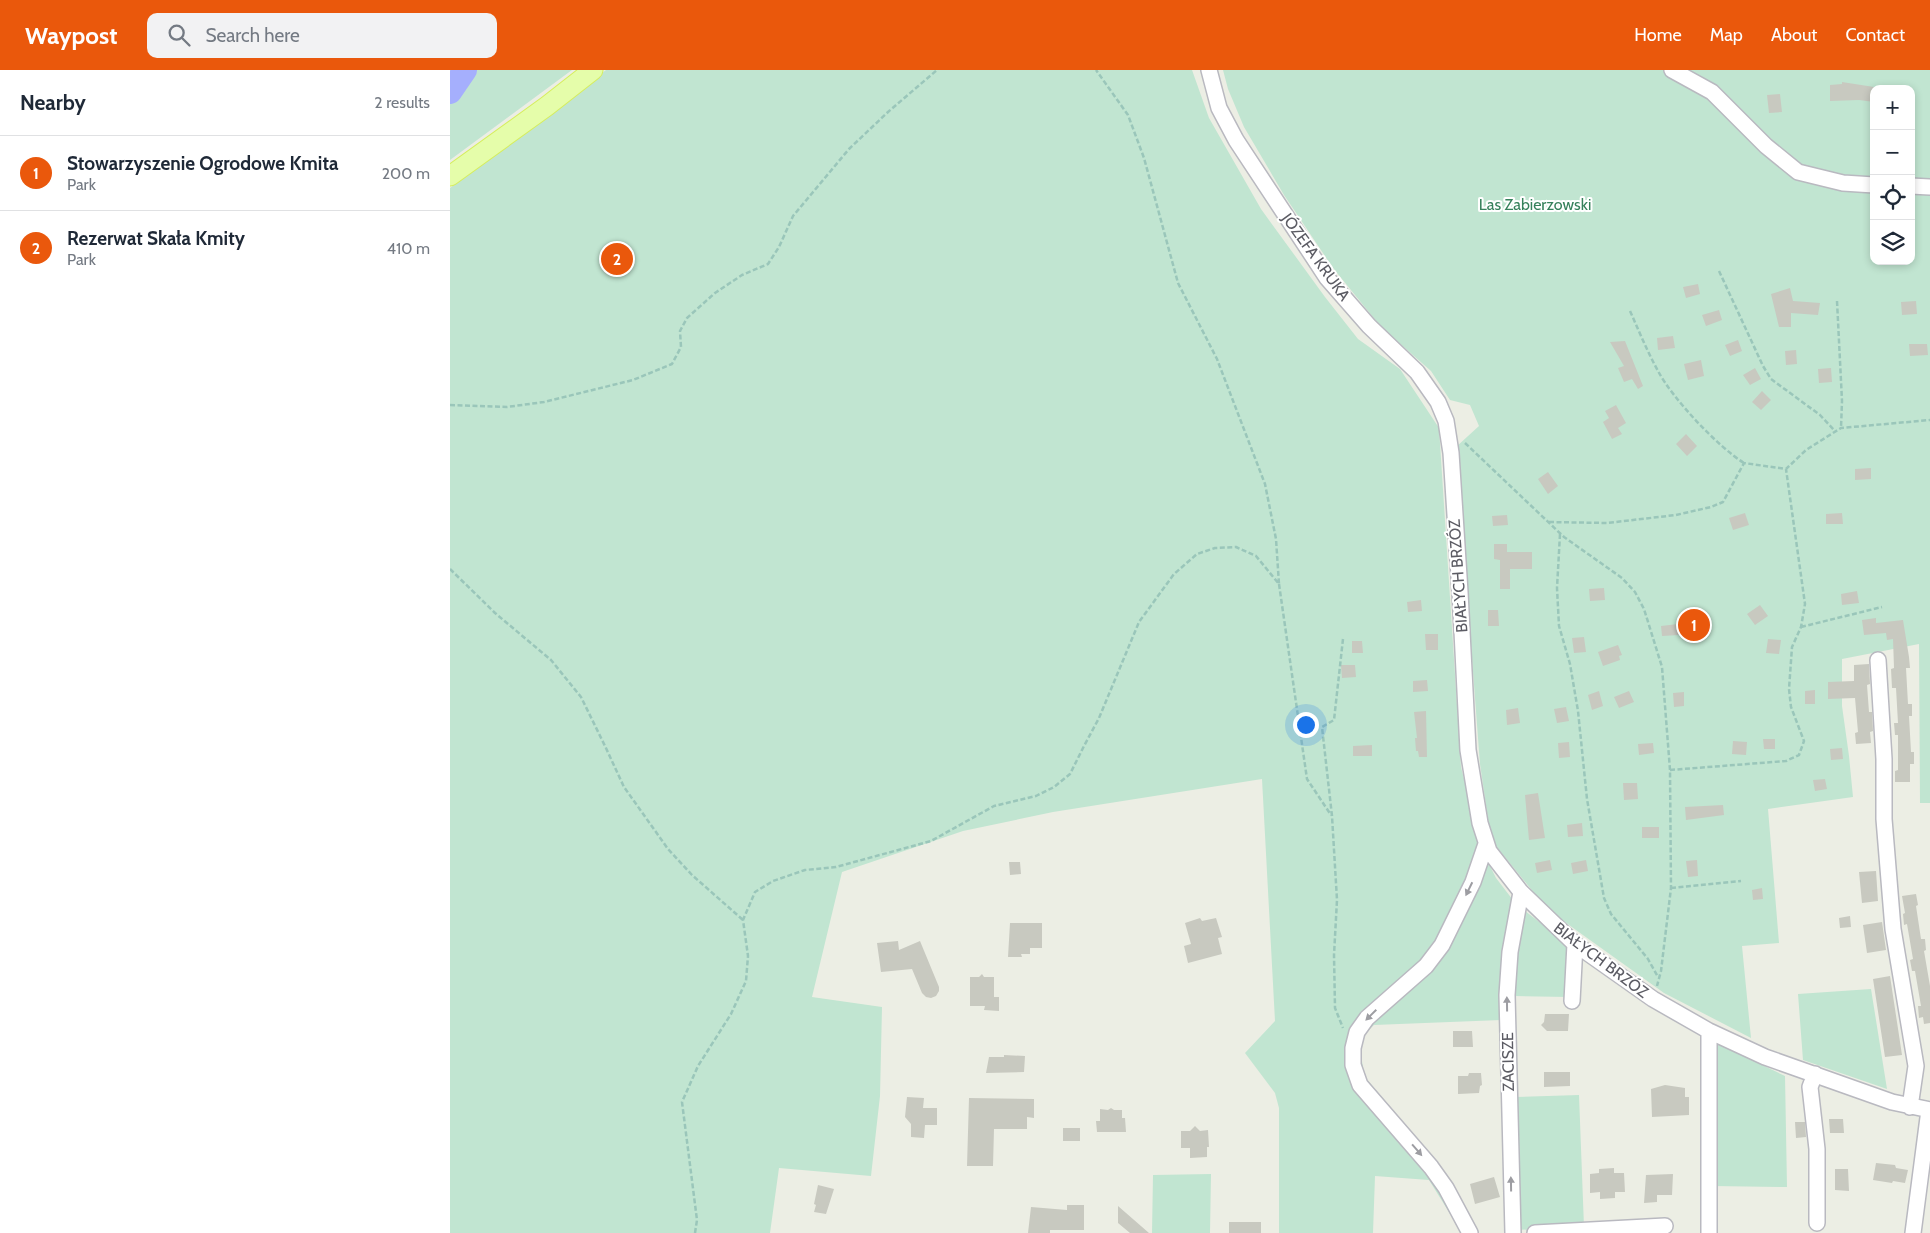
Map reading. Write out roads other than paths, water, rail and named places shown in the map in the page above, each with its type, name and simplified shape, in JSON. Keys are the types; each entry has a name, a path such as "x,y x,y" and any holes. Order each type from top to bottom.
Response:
{"main road":[{"path":"450,176 547,106 593,70"}],"street":[{"name":"JÓZEFA KRUKA","path":"1209,70 1219,108 1236,140 1326,278 1369,326 1417,372 1438,402 1447,427"},
{"path":"1672,70 1712,92 1766,146 1798,172 1843,183 1870,184"},
{"path":"1915,186 1930,187"},
{"name":"BIAŁYCH BRZÓZ","path":"1447,427 1451,453 1468,750 1480,823 1489,852 1521,892 1575,944 1653,999 1709,1031 1765,1056 1892,1102 1929,1110"},
{"path":"1878,660 1884,759 1884,819 1893,929 1916,1066 1910,1107"},
{"path":"1470,1233 1446,1188 1431,1167 1360,1085 1353,1066 1353,1048 1357,1032 1367,1018 1426,966 1442,945 1473,882 1486,844"},
{"name":"ZACISZE","path":"1513,1233 1507,995 1510,952 1521,892"},
{"path":"1572,1001 1575,944"},
{"path":"1709,1031 1709,1233"},
{"path":"1815,1074 1810,1088 1816,1149 1817,1223"},
{"path":"1913,1233 1929,1110"},
{"path":"1535,1233 1665,1226"}],"waterway":[{"path":"450,92 465,70"}],"place":[{"name":"Rezerwat Skała Kmity","path":"617,259"},
{"name":"Stowarzyszenie Ogrodowe Kmita","path":"1694,625"}],"park label":[{"name":"Las Zabierzowski","path":"1535,204"}]}
